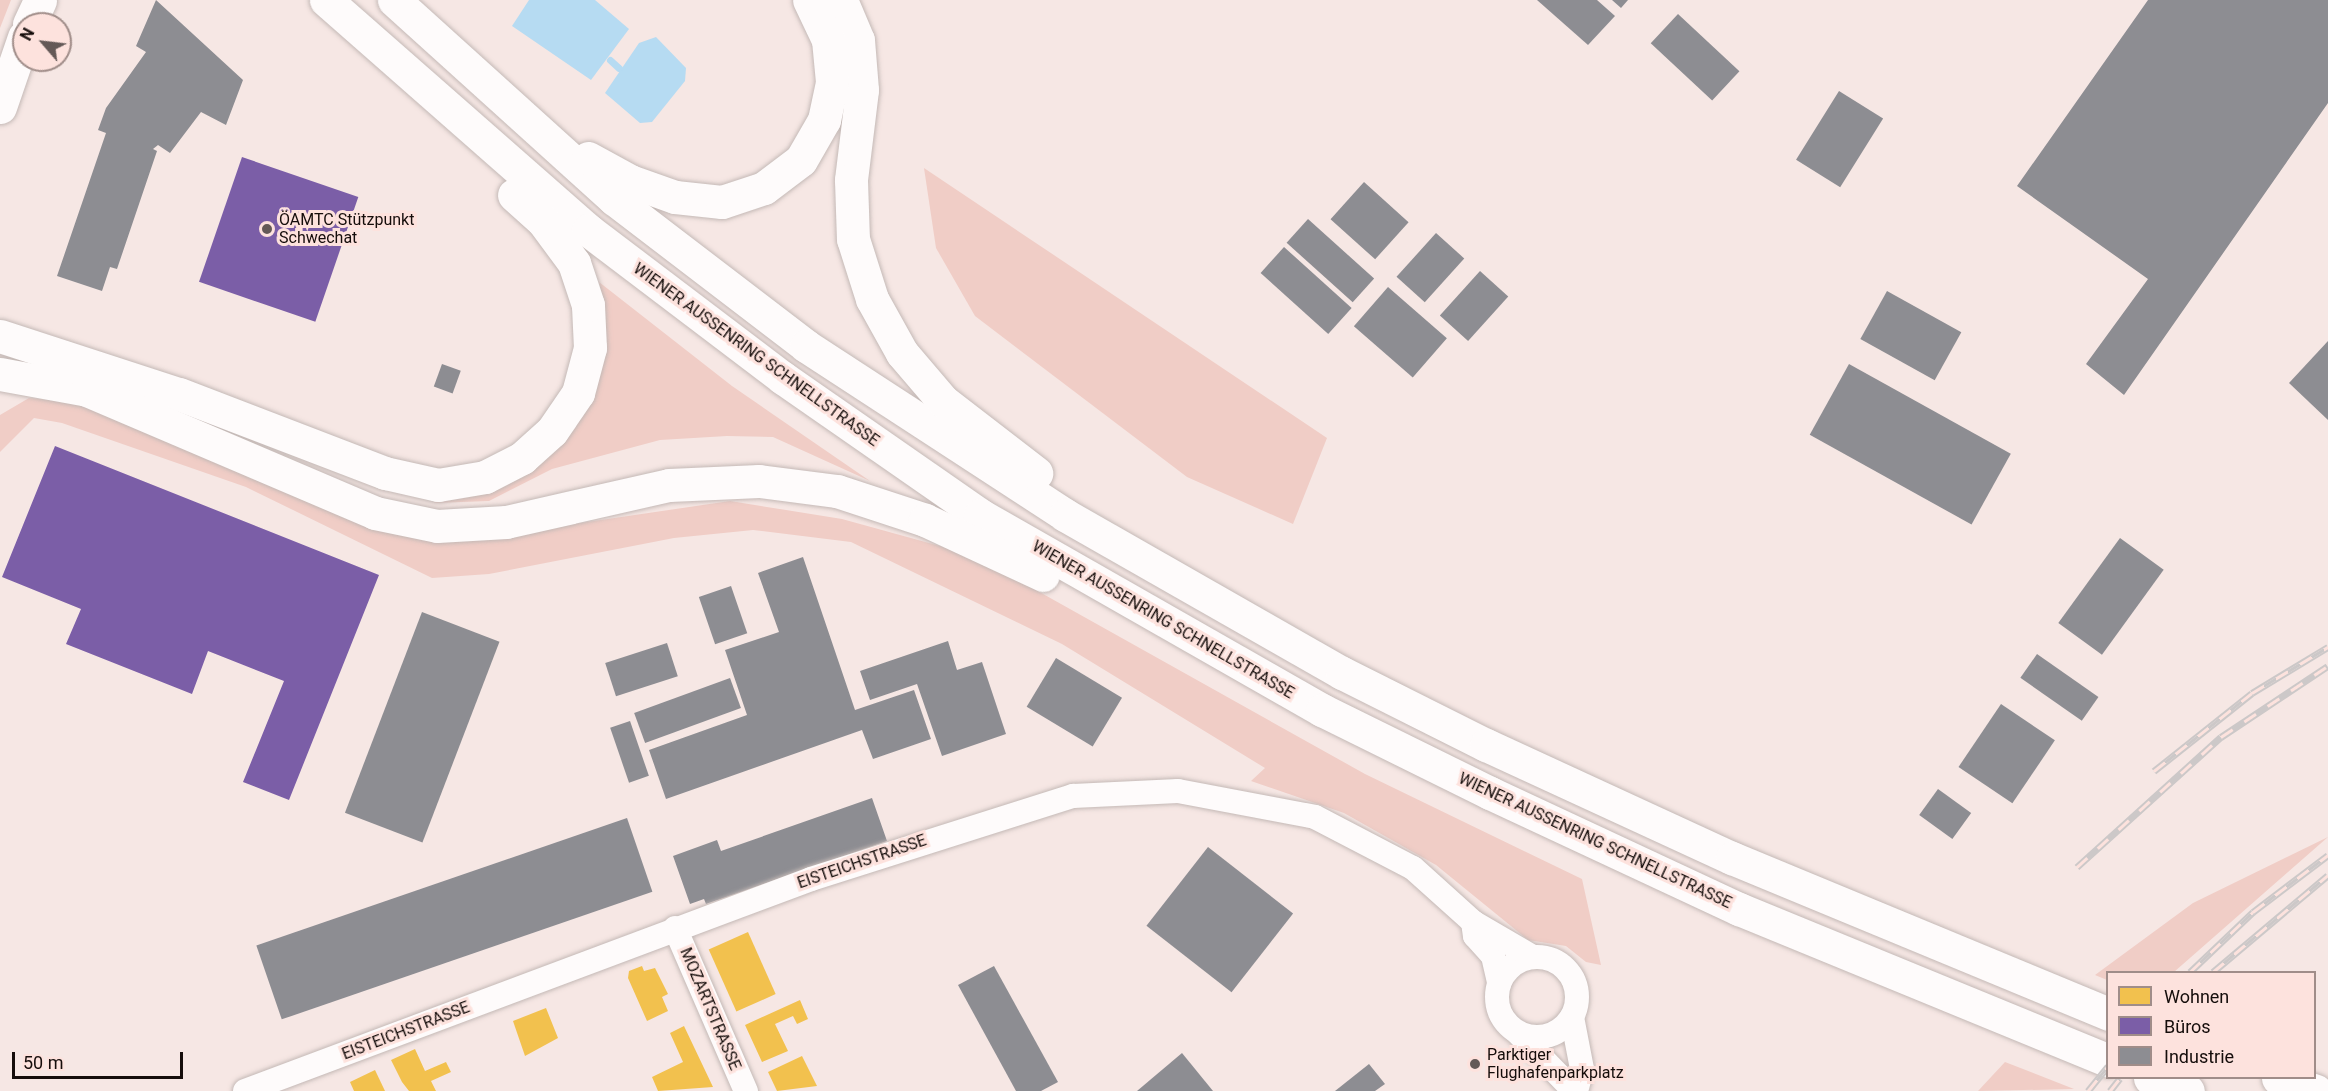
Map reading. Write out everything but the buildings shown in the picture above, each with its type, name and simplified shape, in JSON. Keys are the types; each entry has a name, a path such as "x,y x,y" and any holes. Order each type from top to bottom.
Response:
{"main road":[{"name":"WIENER AUSSENRING SCHNELLSTRASSE","path":"326,0 475,136 783,378 980,515 1322,710 1490,793 1739,909 1895,975 2106,1059"},
{"path":"394,0 556,151 806,346 1065,515 1342,673 1486,745 1732,858 2106,1013"},
{"path":"556,151 600,161 630,182 675,197 722,202 764,189 801,160 824,120 832,82 828,40 809,0"},
{"path":"841,0 858,40 862,90 851,180 853,239 872,299 902,353 943,401 1048,481 1065,515"},
{"path":"0,106 12,72"},
{"path":"3,336 179,394 385,473 438,485 485,477 522,458 552,431 578,393 590,348 588,305 574,263 543,221 505,186 475,136"},
{"path":"8,382 87,390 375,513 438,526 506,522 669,485 759,481 837,491 925,520 1060,584 1119,596"},
{"path":"2156,1079 2188,1091"},
{"path":"2283,1079 2316,1091"}],"street":[{"name":"EISTEICHSTRASSE","path":"245,1091 306,1081 675,928 1023,807 1072,796 1148,790 1228,796 1315,817 1413,868 1473,922 1533,957"},
{"name":"EISTEICHSTRASSE","path":"1473,922 1475,936 1492,956 1499,982"},
{"name":"MOZARTSTRASSE","path":"675,928 746,1091"},
{"path":"1533,957 1553,960 1569,973 1577,992 1572,1017 1582,1069 1575,1091 1501,1017 1499,982 1514,964 1533,957"},
{"path":"1518,1033 1553,1034 1572,1017"}],"shaded area":[{"path":"0,0 11,0 0,28"},
{"path":"924,168 1327,438 1293,524 1187,477 975,316 936,248"},
{"path":"599,282 732,386 870,481 773,437 727,436 660,440 552,469 489,501 433,503 522,473 605,314"},
{"path":"29,398 69,402 159,432 328,508 560,526 730,501 842,519 947,548 1027,585 1365,774 1582,879 1601,965 1586,962 1566,946 1528,940 1436,865 1344,813 1251,781 1265,768 1062,644 851,542 753,530 674,538 489,574 432,578 246,487 62,423 34,418 0,452 0,415"},
{"path":"2328,837 2175,971 2106,971 2106,980 2095,975 2193,903"},
{"path":"2005,1062 2074,1089 1978,1091"}],"water":[{"path":"529,0 595,0 629,29 591,80 512,26"},
{"path":"656,37 686,68 685,81 652,122 640,123 605,93 639,43"}],"waterway":[{"path":"610,60 619,68"}],"railway":[{"path":"2154,771 2252,693 2328,647"},
{"path":"2077,867 2221,737 2328,666"},
{"path":"2191,971 2253,912 2328,855"},
{"path":"2214,971 2328,875"},
{"path":"2088,1091 2106,1068"},
{"path":"2110,1091 2119,1079"}],"place":[{"name":"ÖAMTC Stützpunkt Schwechat","path":"267,229"},
{"name":"Parktiger Flughafenparkplatz","path":"1475,1064"}]}
